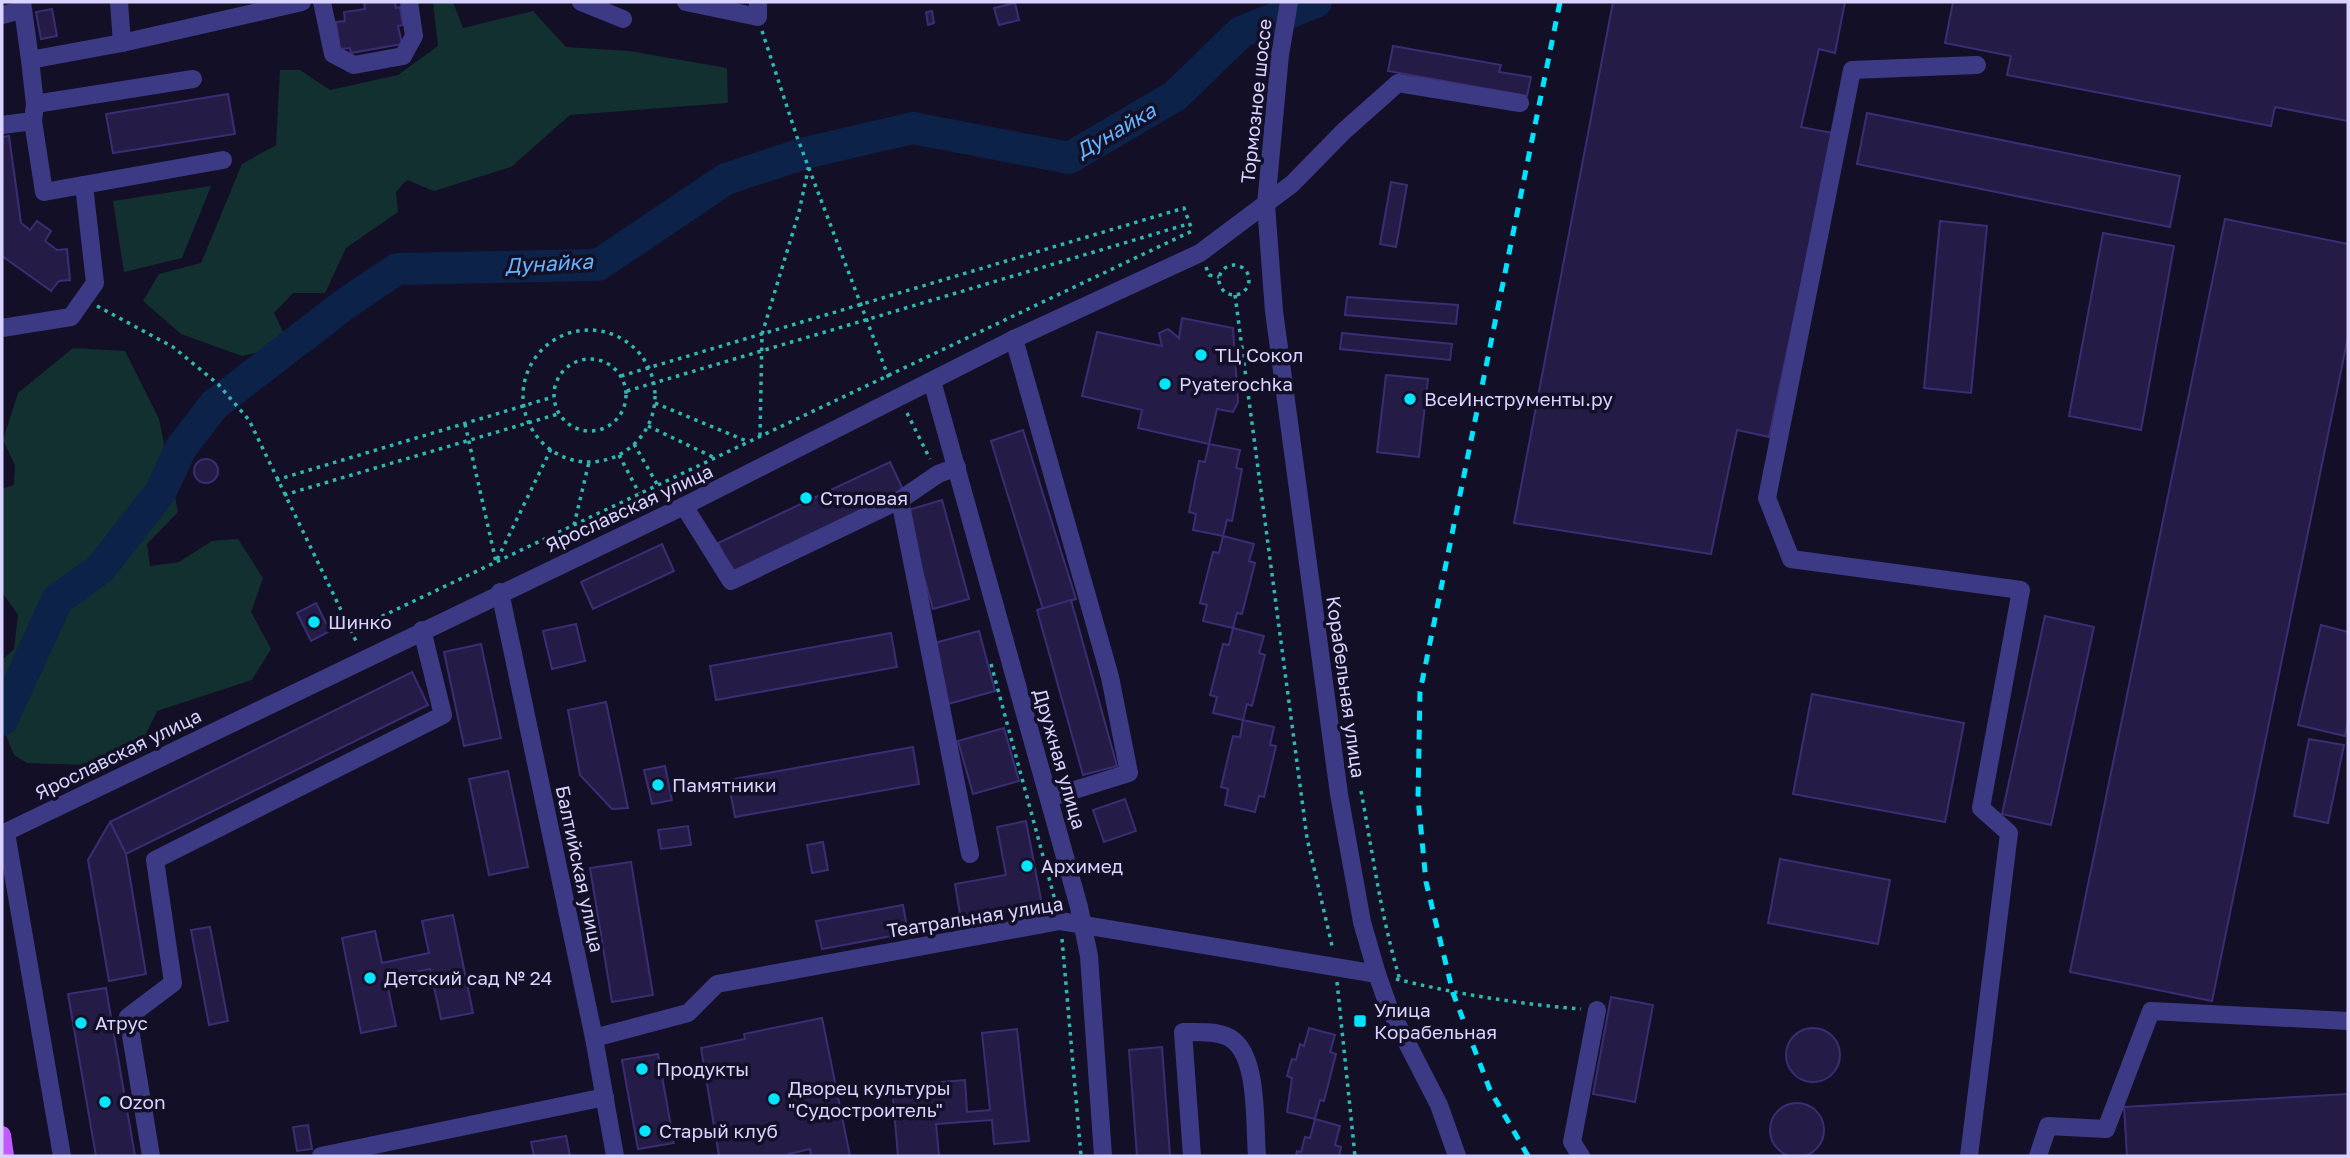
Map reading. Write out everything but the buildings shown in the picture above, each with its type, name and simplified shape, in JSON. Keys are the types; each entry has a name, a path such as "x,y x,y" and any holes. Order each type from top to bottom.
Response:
{"main road":[{"path":"2,1135 5,1156"}],"street":[{"path":"119,2 122,43"},
{"path":"30,60 122,43 282,4 302,2"},
{"path":"322,2 333,54 354,65 403,56 414,36 409,2"},
{"path":"581,2 623,19"},
{"path":"686,2 758,10"},
{"name":"Тормозное шоссе","path":"1266,205 1280,55 1289,2"},
{"path":"2,15 22,6 44,192 223,160"},
{"path":"1969,1156 2009,833 1981,808 2021,590 1791,559 1767,498 1852,70 1977,65"},
{"path":"2,125 34,113 193,79"},
{"name":"Ярославская улица","path":"4,833 500,592 684,506 1014,339 1200,253 1266,205 1398,83 1520,103"},
{"path":"2,328 71,317 95,283 84,185"},
{"name":"Корабельная улица","path":"1266,205 1274,312 1339,794 1362,922 1389,1008 1443,1115 1457,1156"},
{"path":"1014,339 1110,677 1129,773 1049,798"},
{"name":"Дружная улица","path":"932,381 1082,922 1089,956 1103,1156"},
{"path":"684,506 731,581 900,500 938,474 957,467"},
{"path":"900,500 970,854"},
{"name":"Балтийская улица","path":"500,592 594,1038 615,1156"},
{"path":"151,1156 128,1017 173,983 155,860 443,715 422,630"},
{"path":"4,833 62,1156"},
{"name":"Театральная улица","path":"594,1038 688,1013 717,984 1060,921 1082,922 1377,974"},
{"path":"1581,1156 1572,1142 1597,1010"},
{"path":"2038,1156 2048,1126 2106,1129 2151,1011 2348,1021"},
{"path":"1192,1156 1183,1031 1225,1035 1244,1051 1250,1065 1257,1156"},
{"path":"321,1156 605,1097"}],"path":[{"path":"758,10 797,136 859,305 887,375 938,474"},
{"path":"760,436 762,334 799,212 809,163"},
{"path":"621,376 1184,208"},
{"path":"626,391 1189,223"},
{"path":"351,631 1192,231"},
{"path":"1232,265 1241,267 1249,278 1247,287 1235,295 1226,292 1220,285 1223,269 1232,265"},
{"path":"1235,295 1307,838 1335,966 1355,1156"},
{"path":"84,299 173,348 218,384 236,404 248,420 364,658"},
{"path":"576,330 602,331 621,337 638,350 649,367 654,383 655,403 648,426 634,444 619,455 589,462 569,459 537,438 528,423 525,382 532,363 543,348 576,330"},
{"path":"591,358 607,362 621,376 626,391 624,410 615,422 601,430 584,431 568,425 558,414 553,397 556,381 564,369 577,360 591,358"},
{"path":"276,480 553,397"},
{"path":"655,403 748,442"},
{"path":"284,495 558,414"},
{"path":"465,424 496,562"},
{"path":"648,426 715,458"},
{"path":"634,444 658,485"},
{"path":"496,562 551,449"},
{"path":"619,455 639,494"},
{"path":"574,525 589,462"},
{"path":"989,658 1060,921 1081,1156"},
{"path":"1361,791 1372,849 1374,879 1400,980"},
{"path":"1377,974 1452,993 1521,1004 1597,1010"}],"green space":[{"path":"433,2 453,2 463,28 533,11 566,47 629,51 727,68 728,103 570,115 511,167 434,191 407,180 396,192 398,212 346,248 325,293 293,293 274,313 284,334 272,349 242,356 181,334 143,301 159,274 201,263 242,164 276,145 280,70 300,70 330,90 398,75 438,46"},
{"path":"211,186 182,258 124,272 113,201"},
{"path":"73,348 125,351 159,419 178,512 147,544 150,566 179,562 212,541 238,539 263,578 251,612 271,649 252,680 157,711 144,738 86,765 27,763 14,755 2,725 2,660 14,649 18,615 2,592 2,489 14,485 15,465 3,440 18,393"}],"waterway":[{"name":"Дунайка","path":"2,720 57,600 101,568 161,491 181,448 214,405 345,304 397,269 598,265 726,179 805,153 913,128 1069,158 1175,96 1241,32 1316,2"}],"railway":[{"path":"1528,1156 1490,1090 1453,993 1426,882 1418,798 1420,692 1560,2"}],"place":[{"name":"ТЦ Сокол","path":"1201,355"},
{"name":"Pyaterochka","path":"1165,384"},
{"name":"ВсеИнструменты.ру","path":"1410,399"},
{"name":"Столовая","path":"806,498"},
{"name":"Шинко","path":"314,622"},
{"name":"Памятники","path":"658,785"},
{"name":"Архимед","path":"1027,866"},
{"name":"Детский сад № 24","path":"370,978"},
{"name":"Улица Корабельная","path":"1360,1021"},
{"name":"Атрус","path":"81,1023"},
{"name":"Продукты","path":"642,1069"},
{"name":"Дворец культуры \"Судостроитель\"","path":"774,1099"},
{"name":"Ozon","path":"105,1102"},
{"name":"Старый клуб","path":"645,1131"}]}
